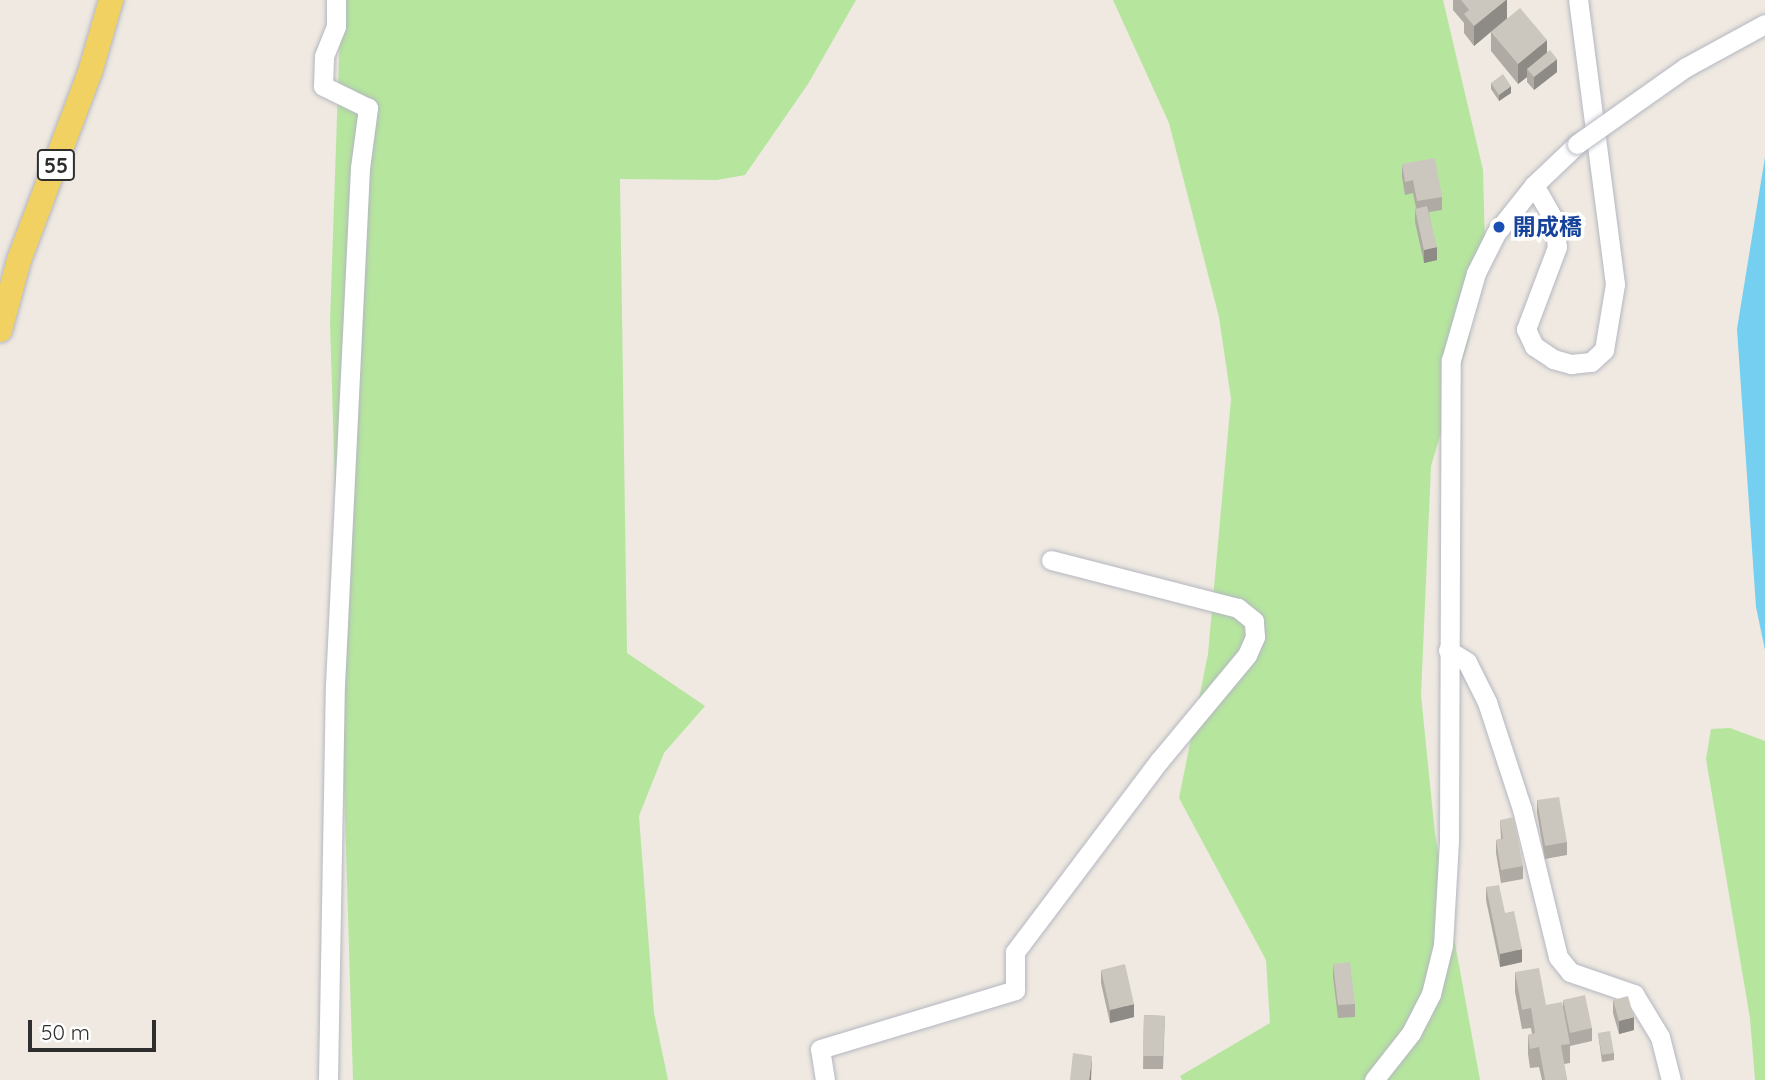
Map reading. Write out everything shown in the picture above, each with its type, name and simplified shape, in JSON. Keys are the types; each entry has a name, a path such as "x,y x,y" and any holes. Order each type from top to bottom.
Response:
{"main road":[{"name":"55","path":"0,330 19,260 91,69 111,0"}],"street":[{"path":"328,1080 335,685 360,168 369,108 323,86 324,57 336,26 336,0"},
{"path":"1534,185 1554,220 1558,247 1526,329 1534,346 1553,359 1571,364 1591,362 1604,350 1615,284 1578,0"},
{"path":"1374,1080 1411,1033 1431,994 1443,945 1449,840 1451,360 1476,274 1496,233 1534,185 1577,144 1686,66 1765,24"},
{"path":"825,1080 820,1049 1015,990 1015,952 1159,761 1247,655 1255,637 1254,621 1238,608 1051,560"},
{"path":"1448,650 1467,662 1491,713 1522,809 1558,957 1570,972 1633,994 1660,1037 1671,1080"}],"green space":[{"path":"341,0 856,0 808,84 745,175 717,180 620,179 627,653 705,706 664,753 639,816 654,1013 668,1080 353,1080 330,322"},
{"path":"1113,0 1443,0 1483,170 1485,247 1476,273 1469,340 1431,466 1421,695 1435,834 1480,1080 1182,1080 1180,1076 1270,1023 1266,960 1179,798 1208,654 1231,399 1219,317 1169,123"},
{"path":"1730,728 1765,741 1765,1080 1755,1080 1750,1018 1706,759 1711,729"}],"water":[{"path":"1765,157 1765,650 1756,607 1737,329"}],"building":[{"path":"1461,0 1506,0 1474,26 1464,14 1469,10"},
{"path":"1520,8 1547,40 1518,64 1491,32"},
{"path":"1550,50 1557,59 1534,77 1527,69"},
{"path":"1503,74 1511,86 1499,95 1491,83"},
{"path":"1435,158 1442,197 1417,201 1413,180 1405,182 1402,164"},
{"path":"1427,206 1437,247 1424,250 1415,209"},
{"path":"1559,797 1567,842 1545,846 1537,800"},
{"path":"1514,817 1523,866 1501,870 1496,840 1503,839 1500,820"},
{"path":"1499,885 1505,913 1514,911 1522,949 1500,954 1486,887"},
{"path":"1350,962 1355,1004 1338,1005 1333,964"},
{"path":"1125,964 1134,1004 1110,1010 1101,970"},
{"path":"1539,968 1546,1005 1562,1002 1570,1044 1561,1045 1567,1080 1545,1080 1539,1047 1530,1049 1528,1035 1535,1033 1531,1008 1522,1010 1515,972"},
{"path":"1585,995 1592,1028 1570,1033 1563,1000"},
{"path":"1628,996 1634,1017 1619,1021 1613,1000"},
{"path":"1144,1015 1165,1016 1163,1056 1143,1056"},
{"path":"1610,1031 1614,1053 1602,1055 1598,1033"},
{"path":"1073,1053 1092,1056 1089,1080 1070,1080"}],"place":[{"name":"開成橋","path":"1499,227"}]}
